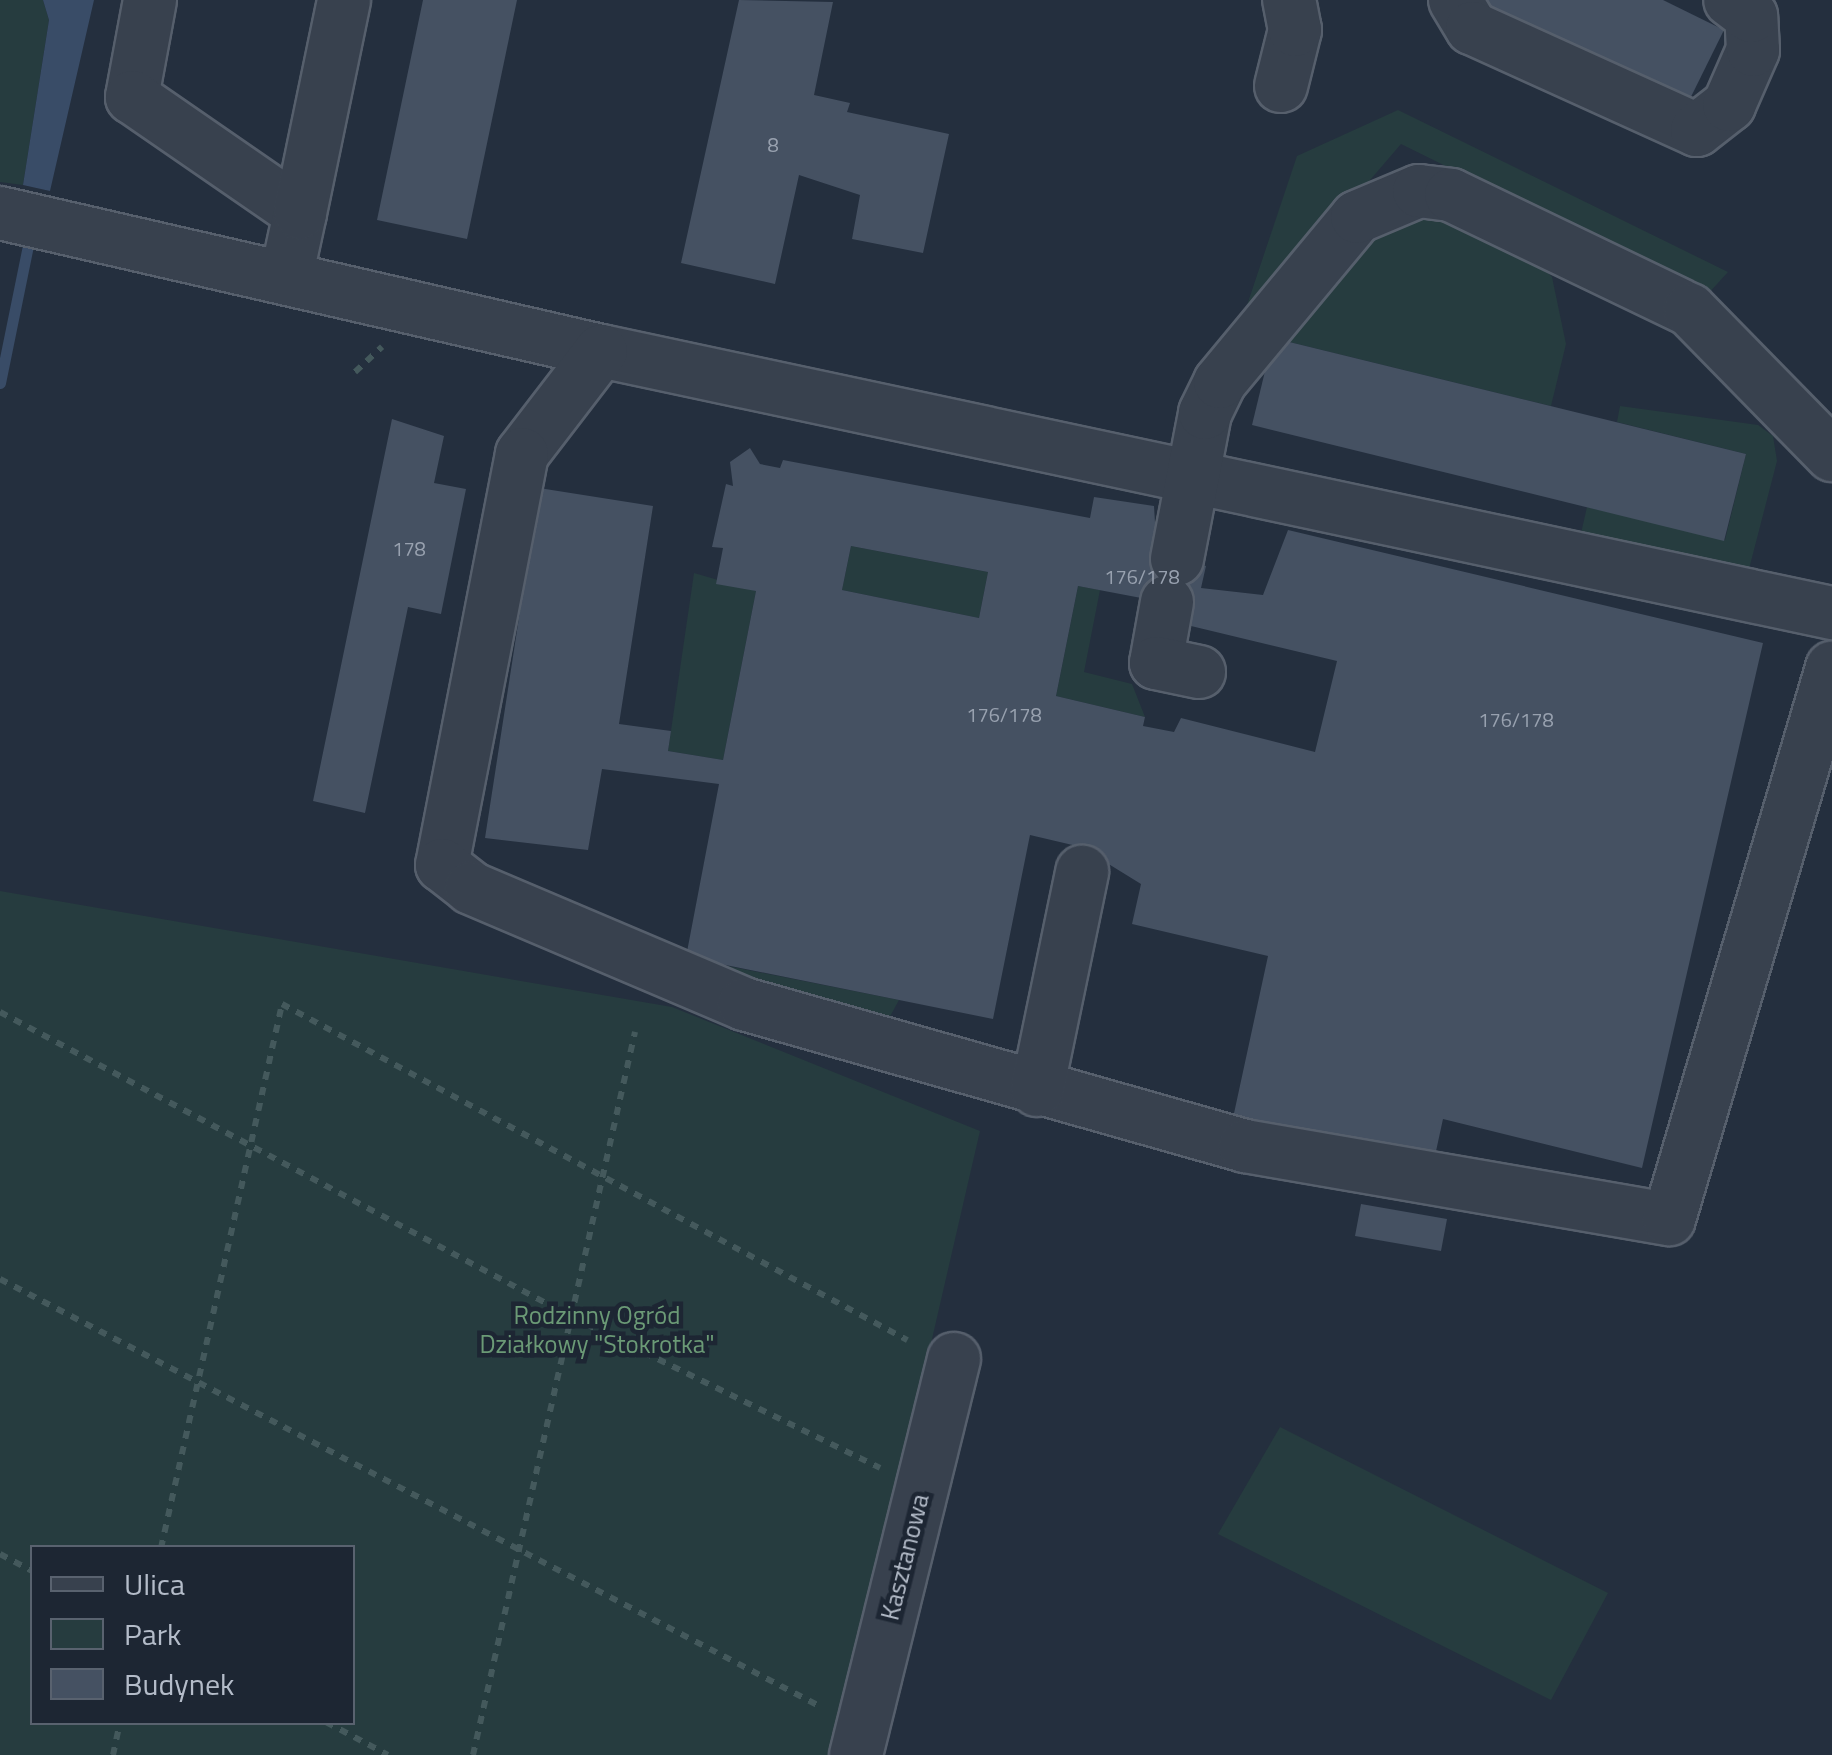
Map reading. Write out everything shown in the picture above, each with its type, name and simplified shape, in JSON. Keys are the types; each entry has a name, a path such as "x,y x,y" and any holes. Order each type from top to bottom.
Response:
{"street":[{"path":"150,0 132,97 300,214"},
{"path":"287,274 344,0"},
{"path":"1281,86 1295,30 1289,0"},
{"path":"1455,0 1472,28 1697,130 1729,104 1754,50 1751,16 1730,0"},
{"path":"1199,672 1156,663 1193,470 1220,382 1357,216 1419,190 1451,194 1690,310 1832,455"},
{"path":"1,213 287,274 601,351 1193,470 1832,613"},
{"path":"601,351 522,454 442,865 471,888 694,986 1037,1090 1245,1146 1669,1220 1832,668"},
{"path":"1037,1090 1082,872"},
{"name":"Kasztanowa","path":"856,1755 931,1350"}],"path":[{"path":"162,1545 282,1004 931,1350"},
{"path":"0,1012 572,1316 880,1468"},
{"path":"474,1755 635,1032"},
{"path":"0,1280 822,1708"},
{"path":"0,1554 30,1569"},
{"path":"112,1755 119,1725"},
{"path":"332,1725 388,1755"}],"green space":[{"path":"0,0 43,0 49,20 23,185 0,182"},
{"path":"1398,110 1728,272 1707,295 1401,144 1237,335 1297,156"},
{"path":"1426,211 1530,255 1552,277 1566,344 1551,406 1273,338 1355,241"},
{"path":"1620,406 1758,425 1773,436 1777,461 1749,569 1579,542 1587,507 1725,540 1746,454 1617,422"},
{"path":"851,546 988,572 979,618 842,590"},
{"path":"694,573 756,591 723,760 668,751"},
{"path":"1078,586 1100,590 1084,672 1132,684 1145,717 1056,696"},
{"name":"Rodzinny Ogród Działkowy \"Stokrotka\"","path":"0,891 672,1007 980,1131 836,1755 0,1755"},
{"path":"678,949 687,958 899,1000 887,1022 684,965"},
{"path":"1280,1427 1608,1593 1551,1700 1218,1534"}],"water":[{"path":"43,0 94,0 50,191 23,185 49,20"}],"building":[{"path":"423,0 517,0 467,239 377,220"},
{"path":"739,0 833,2 814,95 850,103 847,112 949,134 923,253 852,239 860,195 799,175 775,284 681,263"},
{"path":"1479,0 1663,0 1724,30 1683,113 1473,11"},
{"path":"1273,338 1746,454 1724,541 1252,425"},
{"path":"392,419 444,436 434,483 466,489 441,614 408,607 365,813 313,801"},
{"path":"750,448 760,464 780,468 783,460 1090,518 1094,497 1154,506 1157,555 1206,566 1201,588 1263,595 1288,530 1763,643 1642,1168 1443,1119 1433,1165 1233,1118 1268,956 1132,924 1141,884 1081,847 1030,835 993,1019 686,957 719,784 602,769 588,850 485,838 539,488 653,506 619,724 671,731 668,751 723,760 756,591 716,584 723,548 712,547 726,484 733,486 730,462","holes":["851,546 988,572 979,618 842,590","1078,586 1194,608 1191,626 1337,661 1315,752 1181,718 1174,732 1143,726 1145,717 1056,696"]},
{"path":"1361,1204 1447,1219 1441,1251 1355,1236"}],"waterway":[{"path":"0,383 30,235"}]}
